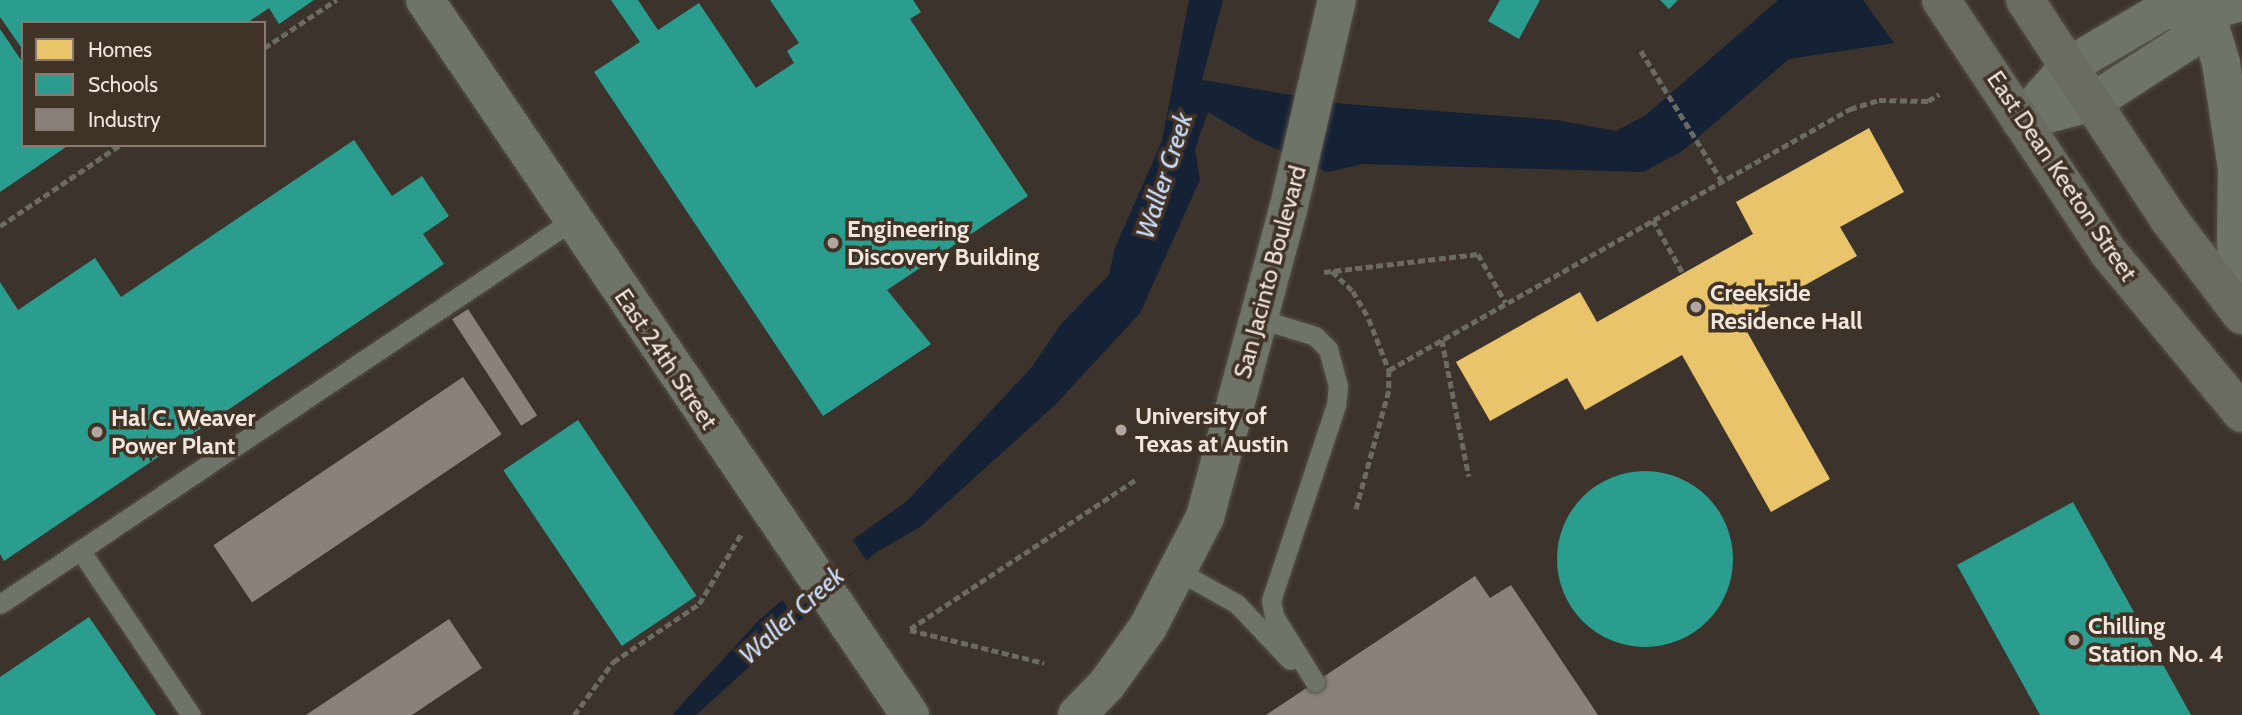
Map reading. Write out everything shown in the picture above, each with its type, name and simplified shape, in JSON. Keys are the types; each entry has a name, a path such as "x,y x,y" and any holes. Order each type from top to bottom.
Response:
{"main road":[{"name":"East Dean Keeton Street","path":"1941,0 2109,253 2242,413"},
{"path":"2025,0 2168,218 2242,315"}],"street":[{"name":"East 24th Street","path":"425,0 782,530 911,715"},
{"name":"San Jacinto Boulevard","path":"1077,715 1107,684 1148,627 1180,572 1205,517 1257,318 1289,210 1325,43 1337,0"},
{"path":"2021,121 2069,66 2164,10 2242,2"},
{"path":"2021,121 2093,102 2186,42 2203,6"},
{"path":"2203,6 2221,63 2237,169 2236,242 2242,303"}],"lane":[{"path":"1,600 80,550 573,219"},
{"path":"1180,572 1237,604 1313,683 1274,616 1274,587 1336,405 1338,386 1328,349 1315,336 1257,318"},
{"path":"80,550 191,715"}],"path":[{"path":"266,47 336,0"},
{"path":"1641,51 1650,72 1709,155 1722,181"},
{"path":"1389,370 1850,109 1879,100 1928,101 1938,94"},
{"path":"0,226 117,147"},
{"path":"1653,220 1683,273"},
{"path":"1324,272 1478,254 1506,303"},
{"path":"1332,271 1353,291 1369,319 1389,370 1389,391 1356,510"},
{"path":"1442,340 1469,476"},
{"path":"1044,663 910,629 1138,478"},
{"path":"574,715 614,662 699,604 745,527"}],"water":[{"name":"Waller Creek","path":"1189,0 1223,0 1202,80 1345,104 1556,120 1616,131 1646,115 1778,0 1863,0 1894,43 1789,59 1681,152 1643,172 1364,164 1327,172 1254,139 1208,112 1195,149 1200,180 1140,313 1055,405 920,527 875,553 696,715 672,715 759,620 844,546 907,501 1031,368 1061,324 1109,275 1115,248 1162,141"}],"pier":[{"path":"851,537 868,563 791,613 774,587"}],"building: Homes":[{"name":"Creekside Residence Hall","path":"1869,128 1904,192 1840,227 1857,256 1741,321 1830,479 1771,512 1682,355 1585,410 1567,378 1490,421 1456,362 1580,292 1597,322 1753,234 1736,202"}],"building: Schools":[{"path":"0,0 314,0 279,24 269,8 250,21 21,21 21,47 0,17"},
{"name":"Engineering Discovery Building","path":"611,0 638,0 658,30 699,3 756,88 794,63 787,51 799,43 770,0 913,0 921,12 910,19 1028,196 887,290 931,344 823,416 594,72 640,42"},
{"path":"1500,0 1540,0 1519,39 1488,21"},
{"path":"1660,0 1678,0 1669,9"},
{"path":"0,29 21,60 21,147 66,147 0,192"},
{"name":"Hal C. Weaver Power Plant","path":"354,140 392,196 422,176 449,216 423,234 444,264 4,561 0,554 0,282 18,310 95,258 121,297"},
{"path":"578,420 697,596 622,646 503,470"},
{"path":"1645,471 1679,478 1707,497 1726,525 1733,559 1726,593 1707,621 1679,640 1645,647 1611,640 1583,621 1564,593 1557,559 1564,525 1583,497 1611,478"},
{"name":"Chilling Station No. 4","path":"2073,502 2191,715 2040,715 1957,565"},
{"path":"89,617 156,715 0,715 0,677"}],"building: Industry":[{"path":"468,309 537,416 521,426 452,319"},
{"path":"463,377 502,434 252,603 213,545"},
{"path":"1475,576 1490,598 1511,585 1598,715 1266,715"},
{"path":"449,619 482,668 412,715 306,715"}],"place":[{"name":"Engineering Discovery Building","path":"833,243"},
{"name":"Creekside Residence Hall","path":"1696,307"},
{"name":"University of Texas at Austin","path":"1121,430"},
{"name":"Hal C. Weaver Power Plant","path":"97,432"},
{"name":"Chilling Station No. 4","path":"2074,640"}]}
